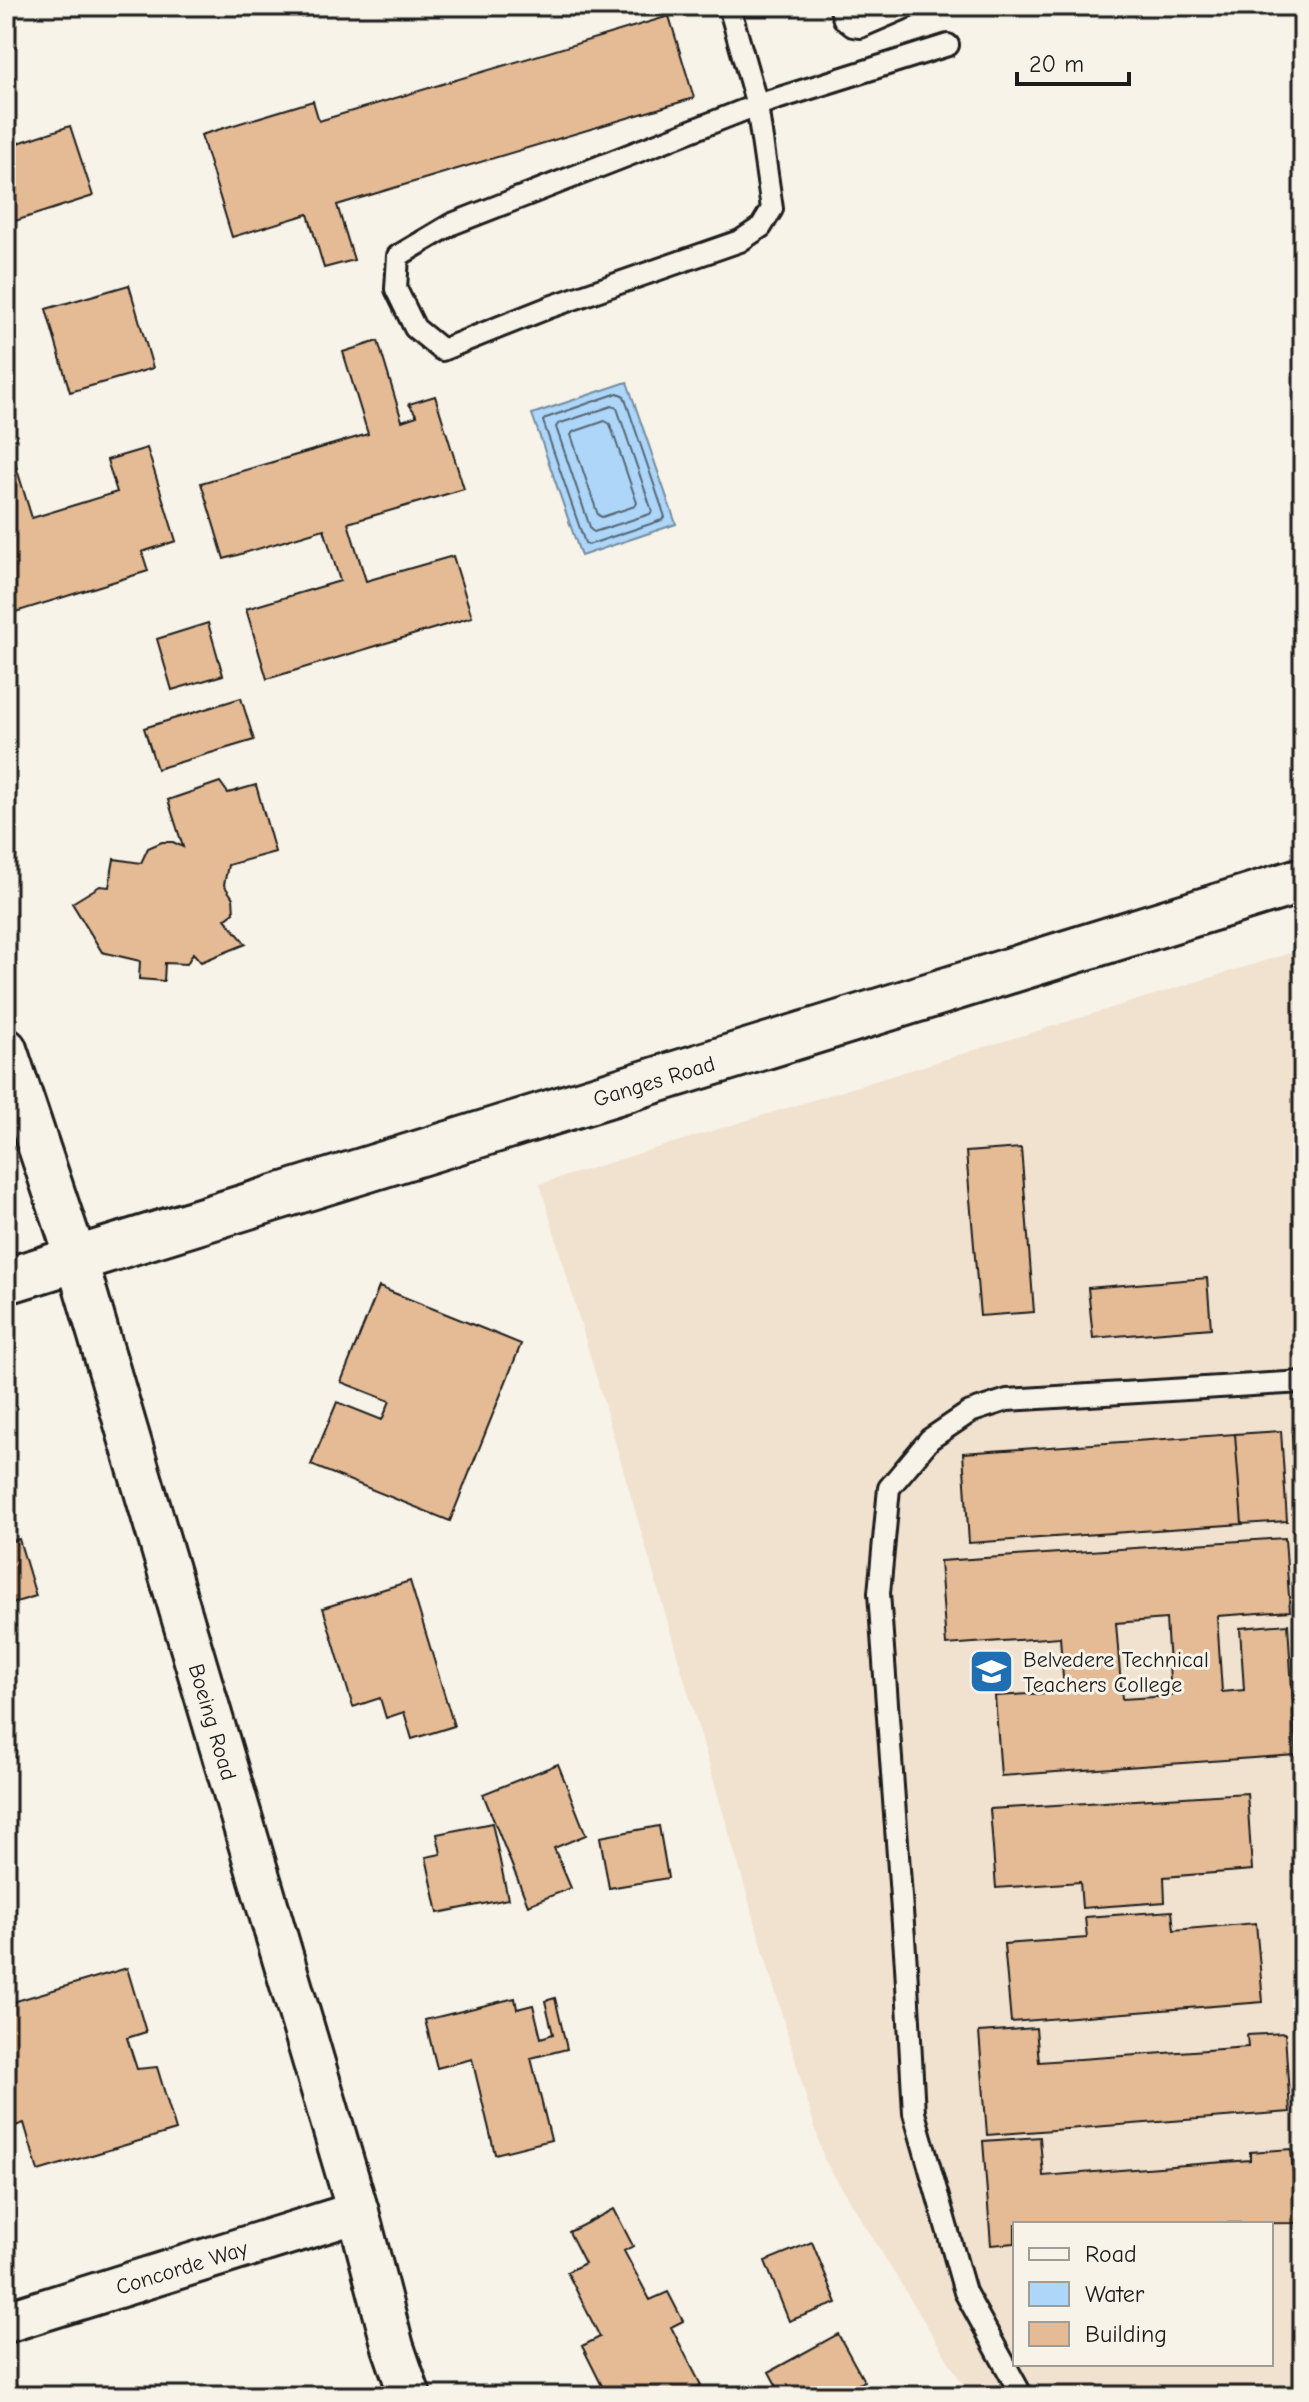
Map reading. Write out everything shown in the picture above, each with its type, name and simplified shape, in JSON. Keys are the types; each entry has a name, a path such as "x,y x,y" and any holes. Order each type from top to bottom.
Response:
{"street":[{"name":"Ganges Road","path":"6,1281 1303,880"},
{"name":"Boeing Road","path":"6,1049 76,1258 358,2212 393,2347 410,2396"},
{"name":"Concorde Way","path":"6,2322 358,2212"}],"lane":[{"path":"729,6 757,105 772,209 761,227 740,241 550,307 442,350 415,328 396,289 398,256 452,224 757,105 948,45"},
{"path":"840,6 844,19 860,27 909,6"},
{"path":"1022,2396 965,2292 914,2113 879,1593 889,1488 930,1439 970,1412 1007,1400 1303,1382"}],"shaded area":[{"name":"Belvedere Technical Teachers College","path":"1303,949 1303,2396 970,2396 824,2159 540,1184"}],"water":[{"path":"627,382 676,524 581,556 532,414"}],"building":[{"path":"299,6 338,6 302,17"},
{"path":"669,16 694,98 337,205 354,260 324,268 308,214 232,237 201,135 313,101 319,121"},
{"path":"70,126 93,196 6,224 6,147"},
{"path":"129,285 153,368 70,392 46,309"},
{"path":"378,341 402,421 417,416 409,404 435,396 464,489 348,523 366,581 453,556 472,617 267,679 246,609 340,581 324,529 224,559 201,483 368,434 343,352"},
{"path":"147,448 176,541 142,552 148,571 6,615 6,452 11,450 32,518 117,492 107,460"},
{"path":"208,623 223,675 172,690 157,639"},
{"path":"241,698 254,740 157,769 144,728"},
{"path":"220,782 228,793 256,785 275,852 228,865 224,885 233,898 234,912 225,919 246,944 201,962 193,953 187,964 165,963 164,981 139,979 140,961 102,952 72,903 100,886 109,887 114,859 141,863 148,848 162,842 173,842 183,847 168,800"},
{"path":"1021,1148 1034,1312 980,1316 966,1152"},
{"path":"1207,1278 1211,1328 1093,1338 1088,1288"},
{"path":"379,1287 521,1344 450,1521 311,1465 337,1402 382,1420 390,1401 341,1382"},
{"path":"1281,1431 1287,1521 1242,1524 1235,1434"},
{"path":"1303,1433 1303,1515 1297,1515 1292,1434"},
{"path":"1235,1434 1242,1524 969,1543 963,1453"},
{"path":"1285,1538 1290,1611 1217,1616 1222,1692 1244,1690 1240,1628 1288,1624 1296,1755 1001,1776 995,1696 1064,1692 1060,1637 946,1645 940,1561","holes":["1166,1619 1171,1696 1122,1699 1116,1623"]},
{"path":"19,1539 36,1596 6,1605 6,1543"},
{"path":"1298,1539 1303,1539 1302,1612"},
{"path":"410,1581 454,1726 412,1739 404,1712 386,1718 380,1698 353,1707 323,1608"},
{"path":"558,1764 586,1835 554,1848 571,1888 528,1905 483,1794"},
{"path":"1247,1793 1252,1870 1164,1877 1165,1902 1082,1908 1080,1882 996,1888 990,1809"},
{"path":"492,1823 508,1899 438,1913 426,1857 441,1854 437,1834"},
{"path":"659,1826 668,1878 609,1888 600,1837"},
{"path":"1172,1911 1174,1930 1256,1923 1263,2002 1011,2022 1004,1944 1087,1938 1085,1917"},
{"path":"127,1968 146,2032 127,2038 137,2069 157,2067 176,2130 38,2171 24,2123 6,2129 6,2077 9,2076 6,2066 6,2004"},
{"path":"515,1998 517,2009 533,2005 541,2038 553,2034 545,2001 555,1998 567,2049 531,2058 551,2140 495,2154 472,2059 437,2068 425,2020"},
{"path":"1036,2028 1039,2062 1248,2047 1247,2035 1285,2033 1290,2112 987,2135 979,2032"},
{"path":"1040,2137 1043,2176 1250,2160 1250,2152 1291,2149 1297,2223 1013,2222 1013,2243 991,2245 983,2141"},
{"path":"614,2209 633,2246 624,2251 650,2300 668,2292 683,2321 671,2327 701,2385 678,2396 607,2396 582,2346 600,2337 567,2272 585,2263 569,2232"},
{"path":"812,2242 837,2303 789,2321 765,2261"},
{"path":"838,2334 864,2381 843,2393 844,2396 782,2396 769,2372"}],"place":[{"name":"Belvedere Technical Teachers College","path":"992,1672"}]}
